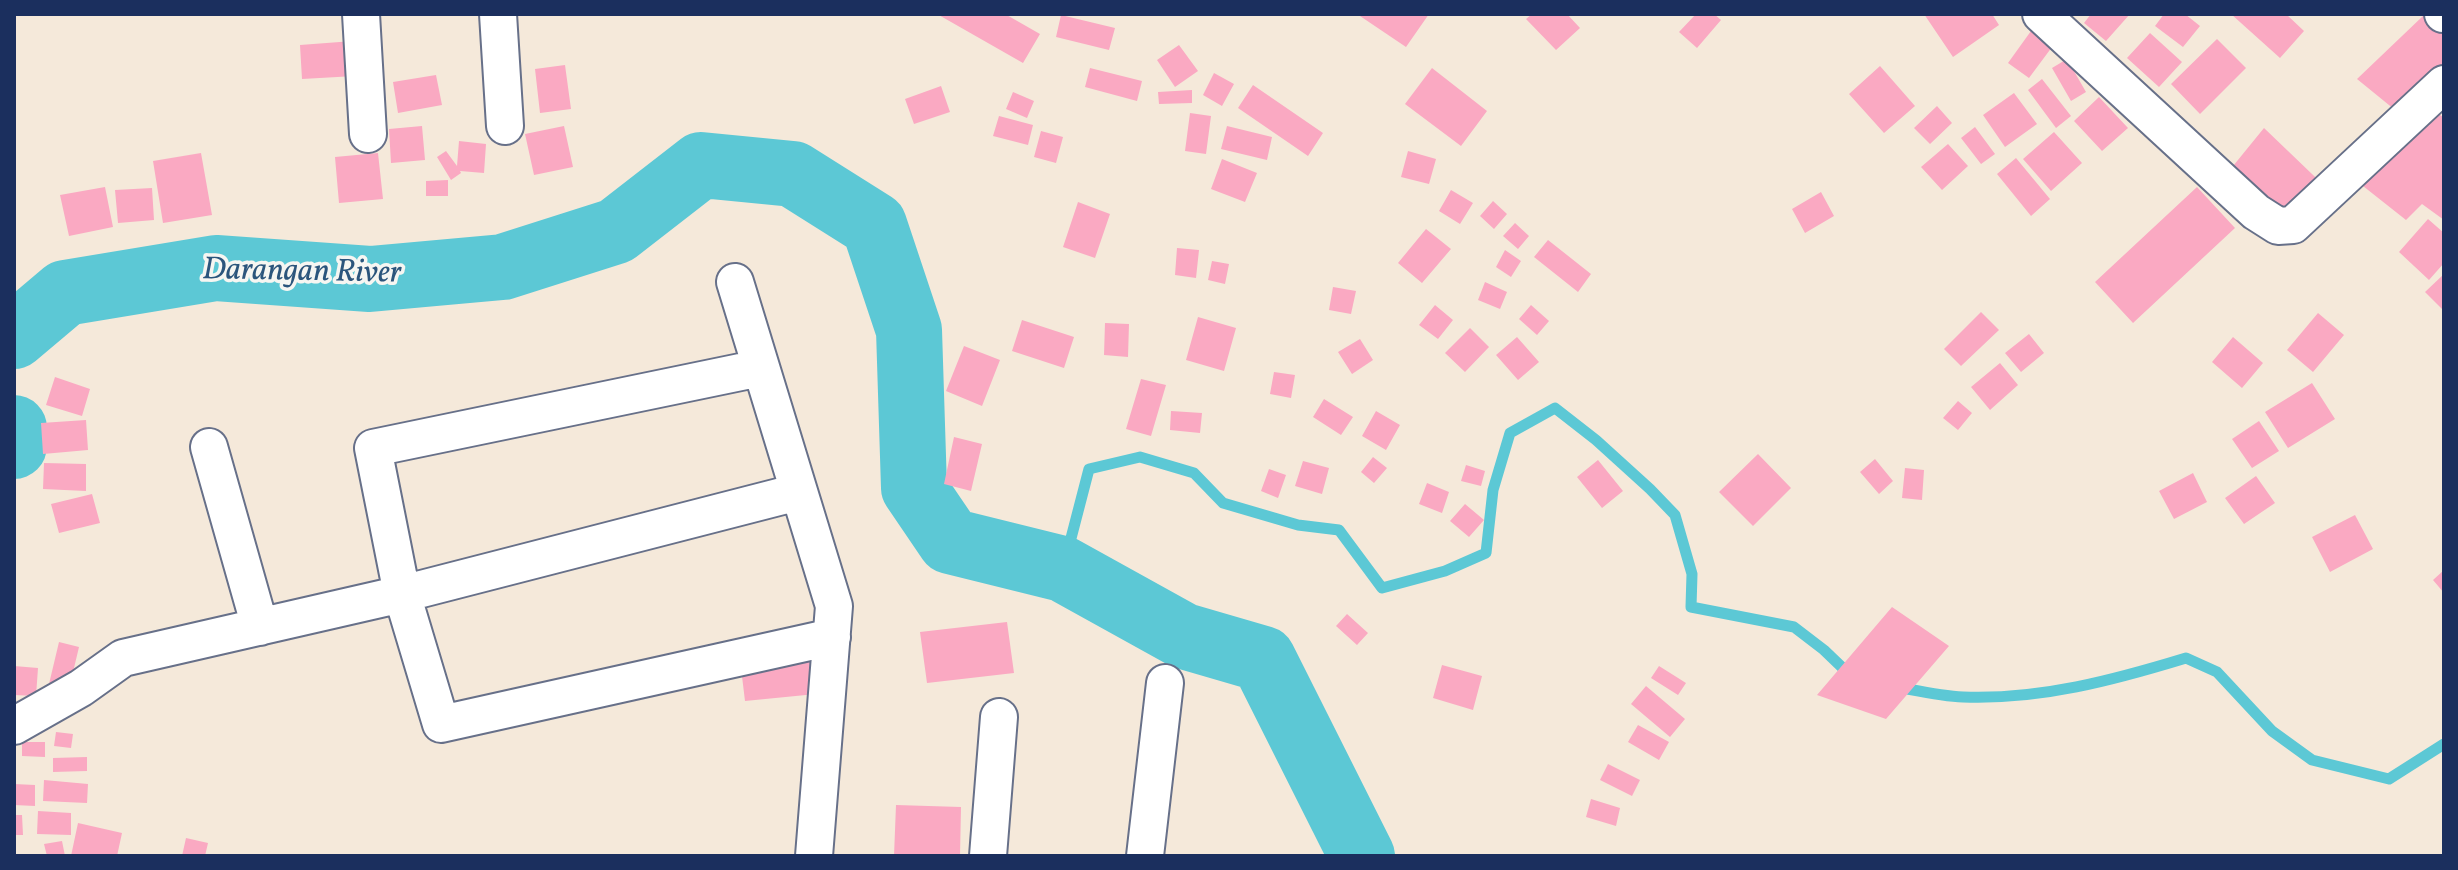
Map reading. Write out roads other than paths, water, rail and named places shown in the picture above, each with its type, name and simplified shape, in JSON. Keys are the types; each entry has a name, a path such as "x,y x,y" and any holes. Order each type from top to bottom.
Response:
{"street":[{"path":"361,14 368,134"},
{"path":"498,14 505,126"},
{"path":"2041,14 2256,212 2278,226 2293,225 2444,84"},
{"path":"735,282 834,606 814,856"},
{"path":"760,368 373,448 402,594 441,724 832,637"},
{"path":"209,447 260,627"},
{"path":"14,726 81,688 123,658 402,594 798,492"},
{"path":"1145,856 1165,683"},
{"path":"988,856 999,717"}],"waterway":[{"name":"Darangan River","path":"14,336 65,293 216,268 370,279 503,267 616,231 701,165 793,174 874,225 909,330 914,488 950,541 1063,569 1184,636 1263,659 1362,856"},
{"path":"1063,569 1089,469 1140,457 1194,473 1223,503 1298,525 1339,530 1382,588 1445,571 1486,553 1493,490 1510,433 1555,408 1596,440 1675,515 1692,574 1691,607 1794,627 1850,675"},
{"name":"Darangan River","path":"14,428 14,446"},
{"path":"1897,687 1955,696 2020,695 2104,681 2186,658 2217,672 2272,731 2312,760 2389,779 2444,744"}]}
